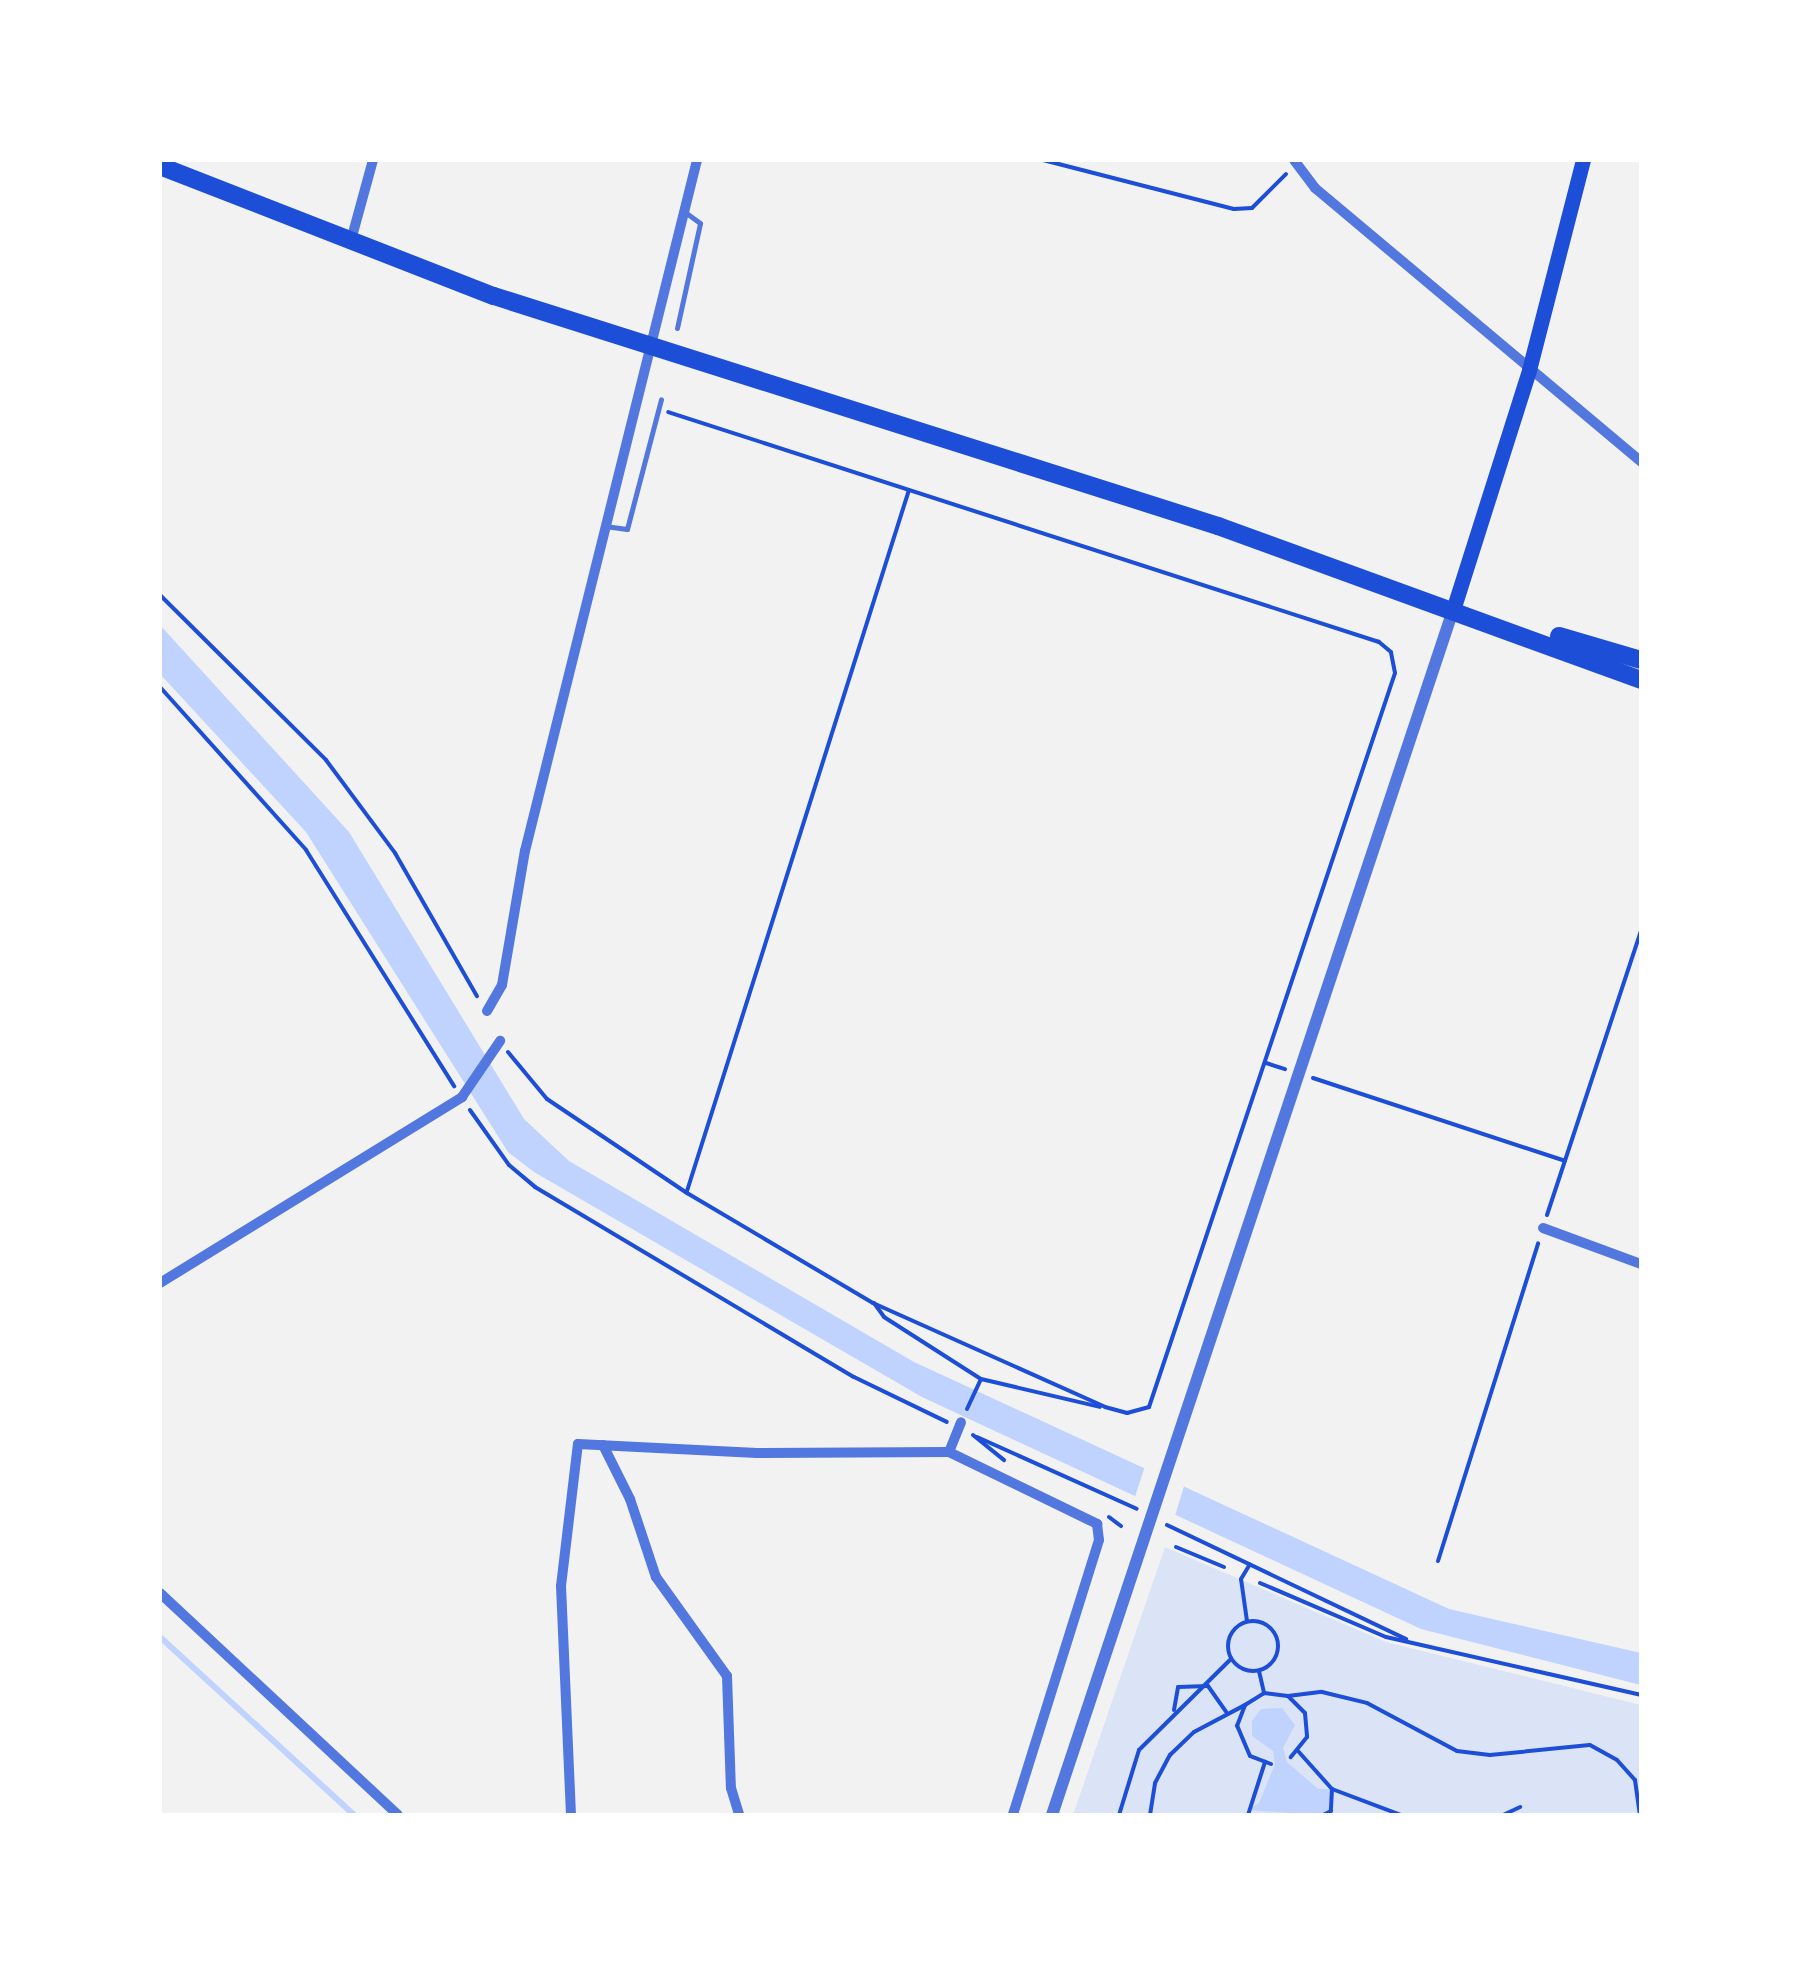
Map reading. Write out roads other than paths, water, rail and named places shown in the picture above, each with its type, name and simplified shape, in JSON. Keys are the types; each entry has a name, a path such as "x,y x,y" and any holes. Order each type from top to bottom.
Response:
{"highway":[{"path":"160,166 350,244 650,346 1218,526 1452,610 1641,660"},
{"path":"1475,617 1641,680"}],"main road":[{"path":"1452,610 1528,370 1583,160"}],"street":[{"path":"350,244 373,160"},
{"path":"487,1011 502,985 525,851 697,160"},
{"path":"1294,161 1315,188 1406,258 1528,370 1641,462"},
{"path":"1052,1815 1144,1510 1165,1474 1452,610"},
{"path":"160,1283 468,1091 488,1053 500,1041"},
{"path":"1542,1228 1641,1264"},
{"path":"948,1452 961,1422"},
{"path":"571,1815 563,1541 578,1444 757,1454 948,1452 1099,1528 1013,1815"},
{"path":"603,1445 630,1498 656,1577 726,1676 731,1788 739,1815"},
{"path":"160,1593 398,1815"}],"lane":[{"path":"677,328 700,223 683,211"},
{"path":"605,526 627,529 660,399"}],"water":[{"path":"160,625 349,832 524,1119 569,1161 914,1362 1449,1609 1641,1653 1641,1685 1421,1629 922,1397 534,1172 508,1152 306,832 160,674"},
{"path":"1282,1708 1295,1725 1283,1748 1287,1762 1318,1789 1331,1789 1329,1809 1319,1815 1248,1810 1259,1803 1275,1764 1273,1751 1252,1736 1252,1721 1261,1709"}],"waterway":[{"path":"160,1637 354,1815"}]}
